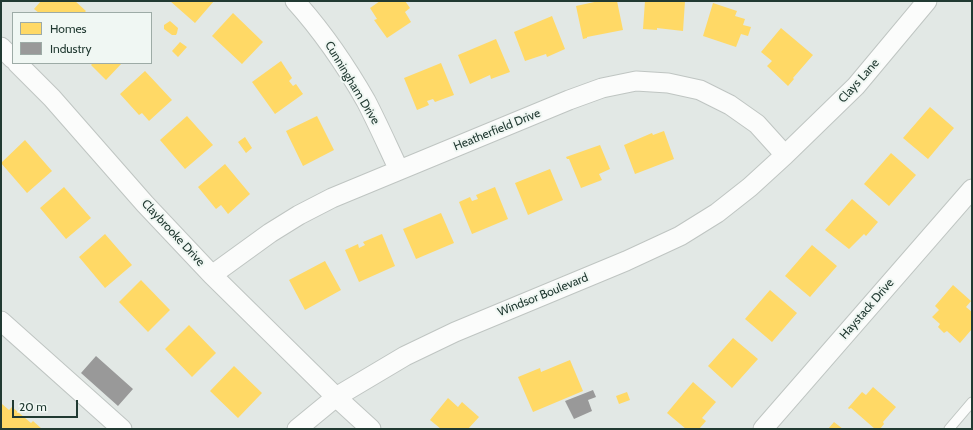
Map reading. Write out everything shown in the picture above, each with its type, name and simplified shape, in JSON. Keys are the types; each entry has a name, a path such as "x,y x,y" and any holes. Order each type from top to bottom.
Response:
{"street":[{"name":"Cunningham Drive","path":"296,1 309,16 337,55 365,101 399,170"},
{"name":"Clays Lane","path":"785,155 856,86 927,1"},
{"path":"1,47 12,58"},
{"name":"Claybrooke Drive","path":"18,64 52,98 145,204 212,275 336,397"},
{"name":"Heatherfield Drive","path":"212,275 270,233 299,215 332,198 569,100 602,88 636,81 668,83 700,90 730,105 757,124 785,155"},
{"name":"Windsor Boulevard","path":"297,429 336,397 405,356 455,332 626,261 680,236 717,213 750,187 785,155"},
{"name":"Haystack Drive","path":"763,429 972,189"},
{"path":"1,321 122,429"},
{"path":"336,397 371,429"}],"lane":[{"path":"948,429 972,402"}],"building: Homes":[{"path":"41,1 75,1 86,11 38,12 34,9"},
{"path":"170,1 214,1 195,23"},
{"path":"380,1 405,1 410,8 405,12 411,22 387,38 374,20 377,19 370,8"},
{"path":"599,1 617,1 623,30 583,39 576,6"},
{"path":"645,1 685,1 683,31 657,28 657,30 643,29"},
{"path":"713,3 737,11 735,16 745,19 743,25 751,27 748,36 741,34 736,47 703,36"},
{"path":"233,13 263,42 242,64 212,36"},
{"path":"552,16 565,49 547,57 546,54 525,61 514,32"},
{"path":"170,21 178,28 176,35 172,35 164,29 164,25"},
{"path":"781,28 813,55 788,86 767,66 772,61 761,52"},
{"path":"496,39 510,72 491,79 490,75 470,84 458,55"},
{"path":"180,42 187,47 178,57 172,51"},
{"path":"281,61 292,78 289,81 293,86 296,84 303,94 275,114 252,82"},
{"path":"441,63 454,95 435,102 433,99 427,101 429,105 417,110 404,78"},
{"path":"92,64 121,64 106,80 91,65"},
{"path":"145,71 172,100 149,121 142,113 139,115 120,94"},
{"path":"930,107 954,128 928,159 903,138"},
{"path":"187,116 213,145 185,169 160,140"},
{"path":"317,116 334,150 303,166 286,131"},
{"path":"664,131 674,159 635,174 624,145 652,133 653,135"},
{"path":"245,137 252,148 246,153 238,142"},
{"path":"25,140 52,171 27,193 1,163"},
{"path":"600,145 610,169 599,174 602,180 581,188 569,159 566,157"},
{"path":"891,153 916,175 889,206 864,184"},
{"path":"225,164 250,194 228,214 221,205 216,209 198,187"},
{"path":"550,169 563,200 528,215 515,183"},
{"path":"64,187 91,218 66,239 40,208"},
{"path":"495,187 508,219 472,234 459,202 470,197 472,201 478,199 476,195"},
{"path":"852,199 878,222 866,236 864,234 849,249 825,230"},
{"path":"441,213 454,243 416,259 403,229"},
{"path":"105,234 132,265 105,288 79,257"},
{"path":"382,234 395,266 359,282 345,250 358,244 359,248 365,245 363,242"},
{"path":"812,245 837,266 810,297 785,276"},
{"path":"325,261 341,290 305,310 289,280"},
{"path":"141,280 170,310 148,332 119,302"},
{"path":"953,285 971,301 966,307 972,312 972,329 960,343 947,331 944,333 938,327 940,324 932,317 939,310 935,306"},
{"path":"770,290 797,313 772,342 745,319"},
{"path":"189,325 216,353 192,377 165,349"},
{"path":"733,338 758,359 732,388 708,366"},
{"path":"570,360 583,391 533,412 518,377 540,368 541,372"},
{"path":"234,366 262,393 238,418 210,391"},
{"path":"693,382 716,402 702,418 706,421 699,429 686,429 667,413"},
{"path":"873,387 896,407 883,422 884,424 880,429 875,429 851,408 848,408 862,392 866,395"},
{"path":"627,392 630,400 619,404 616,396"},
{"path":"448,398 458,407 462,402 479,417 468,429 441,429 430,420"},
{"path":"2,404 9,410 12,407 31,423 33,421 42,429 1,429"},
{"path":"834,422 843,429 828,429"}],"building: Industry":[{"path":"96,356 133,389 118,406 81,373"},
{"path":"593,390 596,397 588,400 592,411 574,419 565,401"}]}
